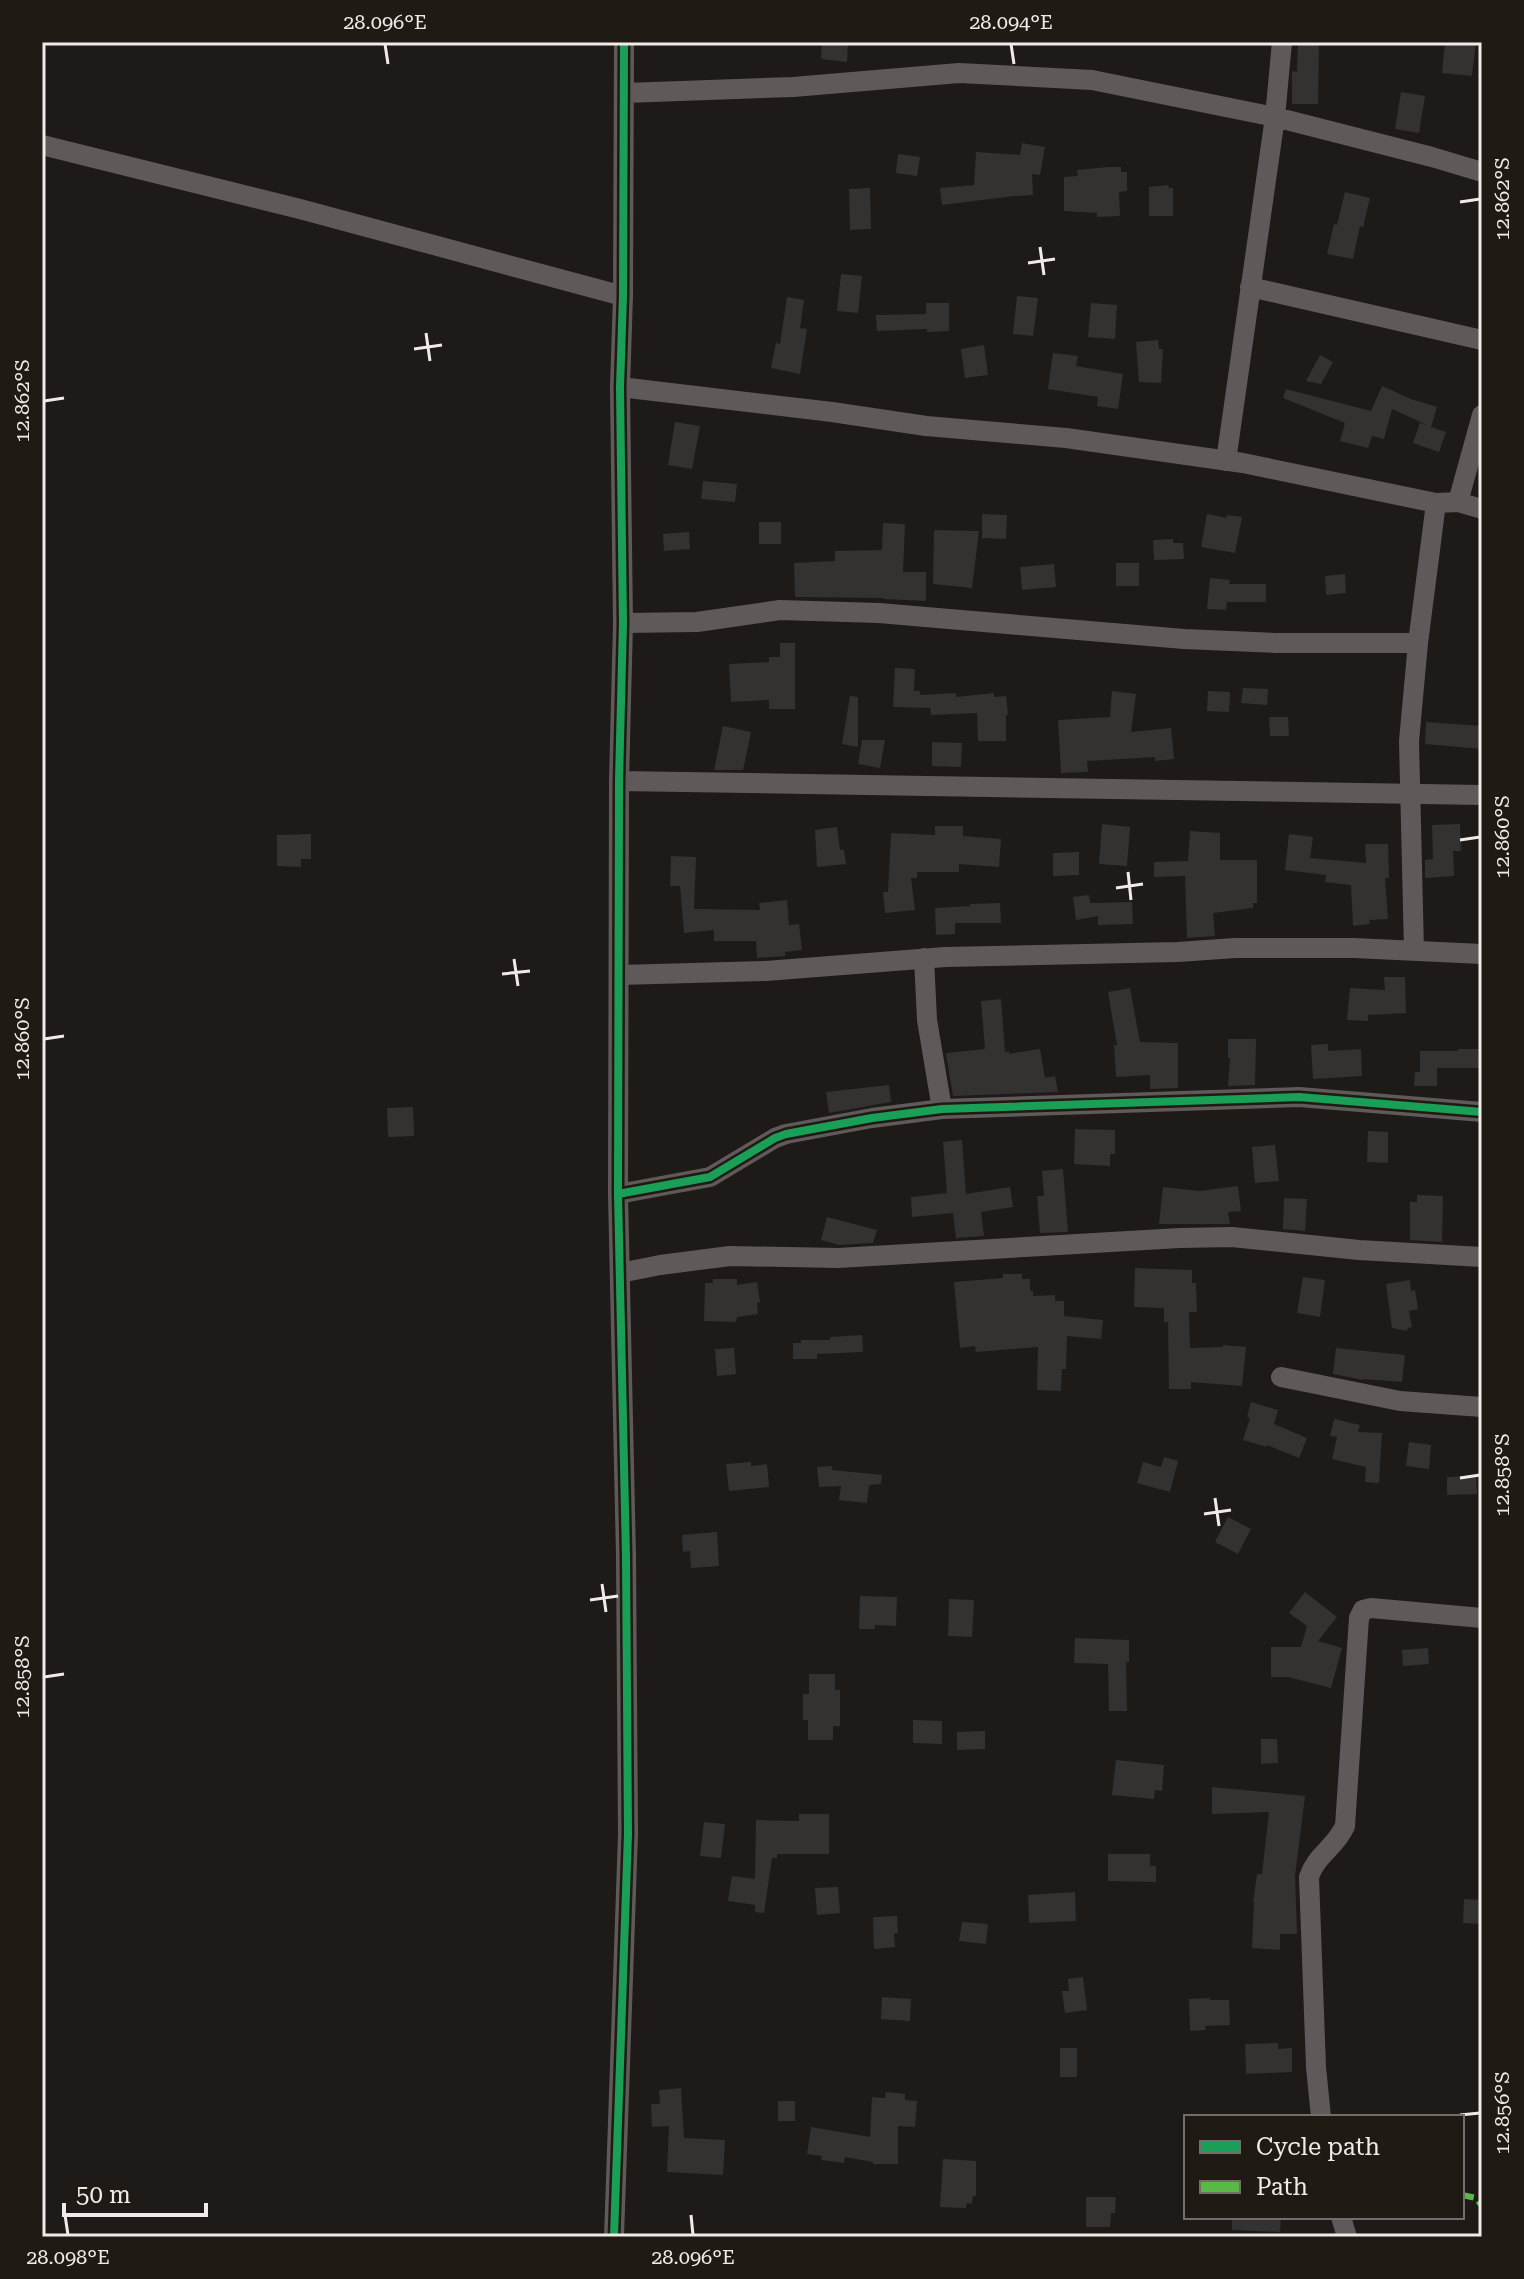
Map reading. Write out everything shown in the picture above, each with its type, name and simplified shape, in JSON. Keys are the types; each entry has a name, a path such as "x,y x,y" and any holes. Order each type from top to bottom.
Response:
{"street":[{"path":"614,2237 628,1834 618,1194 624,42"},
{"path":"1226,461 1275,117 1282,42"},
{"path":"625,93 793,87 959,73 1092,80 1275,117 1482,172"},
{"path":"42,145 300,209 623,296"},
{"path":"1250,287 1482,340"},
{"path":"620,387 926,426 1066,438 1226,461 1436,503 1458,502 1482,509"},
{"path":"1458,502 1482,415"},
{"path":"1414,950 1409,741 1436,503"},
{"path":"623,623 697,622 780,610 879,613 1184,639 1276,643 1418,643"},
{"path":"619,781 1482,795"},
{"path":"619,975 766,971 924,958 1235,948 1354,948 1482,954"},
{"path":"924,958 927,1020 942,1109"},
{"path":"618,1194 710,1177 786,1134 942,1109 1299,1097 1482,1112"},
{"path":"620,1273 730,1256 853,1258 1232,1237 1359,1250 1482,1257"},
{"path":"1281,1377 1400,1401 1482,1407"},
{"path":"1321,2115 1316,2067 1309,1877 1313,1864 1339,1839 1345,1826 1359,1618 1363,1610 1371,1608 1482,1618"}],"building":[{"path":"822,42 848,42 847,62 821,59"},
{"path":"1298,42 1319,42 1318,104 1292,104 1292,71 1297,72"},
{"path":"1445,42 1476,42 1472,76 1442,73"},
{"path":"1401,92 1425,96 1419,133 1395,129"},
{"path":"1022,143 1045,147 1040,175 1032,174 1033,195 942,205 940,188 974,185 976,152 1020,155"},
{"path":"898,154 920,157 917,176 896,173"},
{"path":"1121,167 1121,172 1127,172 1127,191 1119,192 1120,216 1097,217 1097,213 1064,211 1064,177 1078,176 1077,170"},
{"path":"1168,185 1173,188 1173,216 1149,216 1149,187"},
{"path":"870,188 871,229 850,230 849,189"},
{"path":"1345,192 1370,198 1353,259 1327,254"},
{"path":"841,274 862,276 858,313 837,311"},
{"path":"1017,296 1038,298 1033,336 1013,334"},
{"path":"787,297 804,300 800,328 807,329 800,374 771,368 776,343 780,344"},
{"path":"926,303 949,303 949,331 877,331 876,315 926,314"},
{"path":"1091,303 1117,305 1115,339 1088,337"},
{"path":"1158,340 1159,349 1163,349 1161,383 1139,382 1136,342"},
{"path":"984,345 988,375 965,378 961,349"},
{"path":"1053,353 1078,356 1076,366 1123,374 1118,409 1097,406 1098,397 1048,389"},
{"path":"1320,355 1333,362 1321,384 1306,381"},
{"path":"1382,386 1437,407 1431,427 1446,432 1439,452 1413,443 1420,423 1427,425 1392,409 1384,439 1372,436 1368,448 1340,441 1345,423 1283,398 1286,389 1371,411"},
{"path":"675,422 700,426 692,469 668,465"},
{"path":"703,481 737,484 735,502 701,499"},
{"path":"982,514 1007,515 1006,539 982,538"},
{"path":"1207,514 1242,517 1235,553 1201,547"},
{"path":"759,522 781,522 781,544 759,544"},
{"path":"883,523 905,524 903,572 926,572 926,601 795,597 794,563 835,561 835,551 882,550"},
{"path":"934,530 979,531 972,588 933,584"},
{"path":"689,532 690,549 664,551 663,534"},
{"path":"1173,539 1173,543 1183,543 1184,559 1154,560 1153,540"},
{"path":"1116,563 1139,563 1139,586 1116,586"},
{"path":"1054,564 1056,587 1022,590 1020,567"},
{"path":"1345,574 1346,593 1326,595 1325,576"},
{"path":"1210,578 1230,580 1229,584 1266,584 1266,602 1227,602 1226,610 1207,609"},
{"path":"780,643 795,643 795,709 769,709 769,700 731,702 729,664 769,662 769,657 780,657"},
{"path":"895,668 915,669 914,691 920,691 920,695 956,693 956,697 994,693 994,697 1006,696 1006,741 978,741 977,713 931,715 930,708 893,707"},
{"path":"1243,688 1268,689 1267,705 1241,703"},
{"path":"1112,691 1136,694 1131,732 1171,728 1174,759 1155,761 1155,757 1087,761 1088,772 1061,773 1058,720 1110,717"},
{"path":"1208,691 1230,692 1229,712 1207,711"},
{"path":"850,696 858,697 858,747 842,744"},
{"path":"1269,717 1288,717 1289,736 1270,736"},
{"path":"1426,722 1482,726 1482,749 1425,744"},
{"path":"723,726 751,732 743,770 714,770"},
{"path":"862,740 885,740 880,768 858,764"},
{"path":"932,742 962,743 961,767 932,766"},
{"path":"1102,824 1130,827 1127,866 1099,864"},
{"path":"1460,824 1461,851 1453,851 1454,876 1425,878 1425,860 1433,859 1432,825"},
{"path":"935,826 963,826 963,836 1001,839 999,867 959,864 959,872 917,872 917,878 911,878 915,910 885,913 883,892 888,892 891,833 935,835"},
{"path":"837,827 840,850 844,850 846,864 817,867 815,830"},
{"path":"1190,831 1220,833 1220,860 1257,860 1257,903 1253,903 1253,908 1213,913 1215,936 1187,938 1185,876 1154,877 1154,862 1188,861"},
{"path":"311,834 311,859 301,859 301,867 277,866 277,835"},
{"path":"1289,834 1313,837 1310,858 1366,863 1365,844 1388,844 1389,878 1385,878 1388,919 1369,920 1370,924 1353,926 1351,885 1325,882 1326,875 1285,870"},
{"path":"1079,852 1079,875 1053,876 1053,853"},
{"path":"671,856 696,857 694,909 760,910 759,903 787,900 789,925 799,924 802,950 785,952 785,956 757,958 756,941 714,941 714,930 684,933 680,886 670,886"},
{"path":"1089,895 1090,903 1132,902 1133,924 1098,925 1098,916 1076,920 1073,897"},
{"path":"1000,903 1001,923 955,923 955,934 936,935 935,908"},
{"path":"1384,977 1405,977 1406,1013 1368,1015 1368,1021 1347,1020 1350,988 1385,990"},
{"path":"1130,988 1140,1042 1178,1043 1178,1088 1150,1089 1150,1075 1116,1077 1114,1045 1117,1045 1108,992"},
{"path":"1001,999 1005,1052 1040,1049 1045,1078 1055,1076 1058,1092 953,1096 946,1053 985,1049 981,1001"},
{"path":"1228,1039 1256,1039 1255,1085 1228,1086"},
{"path":"1328,1044 1328,1051 1361,1049 1362,1076 1313,1079 1311,1045"},
{"path":"1482,1049 1482,1068 1437,1068 1437,1086 1414,1086 1415,1072 1420,1072 1420,1051"},
{"path":"889,1085 891,1102 829,1113 826,1092"},
{"path":"413,1107 414,1136 388,1137 387,1108"},
{"path":"1075,1129 1115,1130 1115,1154 1110,1154 1110,1166 1074,1164"},
{"path":"1368,1131 1388,1132 1388,1163 1367,1162"},
{"path":"962,1140 966,1194 1010,1187 1013,1207 981,1212 984,1236 956,1238 953,1213 912,1217 911,1197 947,1193 943,1142"},
{"path":"1275,1145 1279,1181 1255,1183 1252,1147"},
{"path":"1063,1169 1068,1232 1040,1233 1037,1196 1044,1196 1042,1171"},
{"path":"1238,1186 1241,1211 1228,1212 1230,1224 1159,1224 1163,1187 1200,1191"},
{"path":"1417,1195 1443,1196 1442,1242 1410,1240 1410,1202 1417,1202"},
{"path":"1284,1198 1307,1199 1305,1231 1283,1229"},
{"path":"827,1217 877,1230 873,1243 839,1245 821,1240"},
{"path":"1135,1268 1192,1270 1192,1283 1196,1283 1197,1312 1189,1312 1190,1348 1223,1345 1246,1347 1242,1386 1191,1382 1191,1389 1169,1389 1168,1322 1164,1322 1164,1308 1134,1307"},
{"path":"1003,1274 1022,1274 1022,1279 1030,1279 1033,1296 1055,1295 1055,1301 1064,1301 1064,1316 1103,1320 1101,1339 1067,1336 1066,1369 1062,1369 1061,1391 1037,1390 1038,1347 976,1352 975,1346 960,1348 954,1282 1003,1278"},
{"path":"1303,1277 1325,1280 1320,1317 1297,1313"},
{"path":"713,1279 737,1279 737,1285 757,1282 758,1314 737,1317 736,1322 704,1321 705,1283 713,1283"},
{"path":"1410,1280 1418,1309 1409,1311 1412,1327 1407,1331 1392,1328 1386,1284"},
{"path":"862,1335 863,1352 817,1354 817,1359 793,1359 793,1343 801,1343 801,1340"},
{"path":"734,1348 736,1374 717,1376 715,1349"},
{"path":"1336,1348 1405,1355 1402,1382 1363,1380 1333,1374"},
{"path":"1251,1402 1278,1410 1274,1424 1307,1438 1299,1458 1267,1445 1243,1440"},
{"path":"1334,1419 1360,1425 1358,1432 1382,1433 1379,1483 1365,1482 1366,1467 1332,1459 1337,1437 1330,1436"},
{"path":"1409,1442 1431,1445 1429,1469 1406,1466"},
{"path":"1164,1457 1178,1461 1170,1492 1137,1483 1143,1462 1161,1467"},
{"path":"751,1462 751,1466 767,1464 769,1487 729,1491 726,1464"},
{"path":"832,1466 832,1470 882,1475 881,1484 869,1485 867,1503 839,1500 841,1486 819,1487 817,1467"},
{"path":"1476,1476 1477,1494 1447,1495 1447,1477"},
{"path":"1228,1517 1251,1529 1238,1554 1215,1542"},
{"path":"717,1532 719,1566 691,1568 690,1551 683,1552 682,1535"},
{"path":"1305,1592 1337,1617 1318,1641 1342,1648 1331,1688 1288,1677 1271,1677 1271,1647 1301,1647 1307,1626 1289,1613"},
{"path":"860,1596 897,1597 896,1626 875,1625 875,1629 859,1629"},
{"path":"949,1599 974,1600 972,1637 948,1636"},
{"path":"1075,1638 1129,1640 1127,1711 1109,1711 1108,1664 1074,1663"},
{"path":"1428,1648 1429,1664 1403,1666 1402,1650"},
{"path":"809,1674 835,1674 835,1690 840,1690 840,1726 833,1726 833,1740 808,1740 808,1720 803,1720 803,1694 809,1694"},
{"path":"913,1720 942,1721 942,1744 913,1743"},
{"path":"985,1731 985,1749 957,1750 957,1732"},
{"path":"1261,1739 1277,1739 1278,1763 1261,1764"},
{"path":"1116,1760 1164,1765 1162,1791 1155,1790 1154,1799 1112,1795"},
{"path":"1212,1787 1305,1796 1295,1876 1297,1934 1280,1934 1280,1950 1252,1948 1253,1902 1257,1874 1262,1874 1269,1812 1212,1814"},
{"path":"799,1814 829,1814 829,1854 777,1854 777,1858 772,1858 764,1913 755,1912 755,1905 728,1901 732,1876 755,1879 756,1820 799,1821"},
{"path":"704,1822 725,1824 721,1858 700,1856"},
{"path":"1108,1854 1150,1854 1150,1866 1156,1866 1156,1882 1108,1881"},
{"path":"838,1887 840,1913 817,1915 815,1888"},
{"path":"1075,1892 1076,1921 1029,1923 1028,1895"},
{"path":"1464,1899 1482,1900 1482,1924 1463,1923"},
{"path":"897,1916 895,1947 874,1949 873,1917"},
{"path":"962,1922 988,1924 986,1944 959,1941"},
{"path":"1083,1977 1087,2010 1065,2013 1062,1991 1069,1991 1068,1979"},
{"path":"882,1997 911,1999 910,2021 881,2019"},
{"path":"1189,1999 1229,2000 1230,2025 1205,2026 1206,2030 1190,2031"},
{"path":"1278,2043 1278,2049 1292,2048 1292,2072 1246,2074 1245,2044"},
{"path":"1060,2048 1077,2048 1077,2077 1060,2077"},
{"path":"681,2088 684,2138 725,2140 723,2175 667,2172 669,2126 652,2127 651,2104 660,2104 659,2090"},
{"path":"886,2092 905,2094 905,2100 917,2101 915,2127 898,2126 898,2164 873,2164 845,2157 844,2163 821,2160 822,2156 807,2154 811,2127 870,2137 872,2097 885,2098"},
{"path":"778,2101 795,2101 795,2121 778,2121"},
{"path":"943,2159 976,2161 976,2196 973,2196 972,2204 967,2203 966,2208 940,2207"},
{"path":"1086,2197 1116,2197 1110,2227 1086,2227"},
{"path":"1232,2219 1281,2219 1280,2232 1232,2230"}],"marked path":[{"path":"1464,2195 1476,2198 1482,2206"}],"cycle path":[{"path":"614,2237 628,1834 618,1194 624,42"},
{"path":"618,1194 710,1177 786,1134 942,1109 1299,1097 1482,1112"}]}
